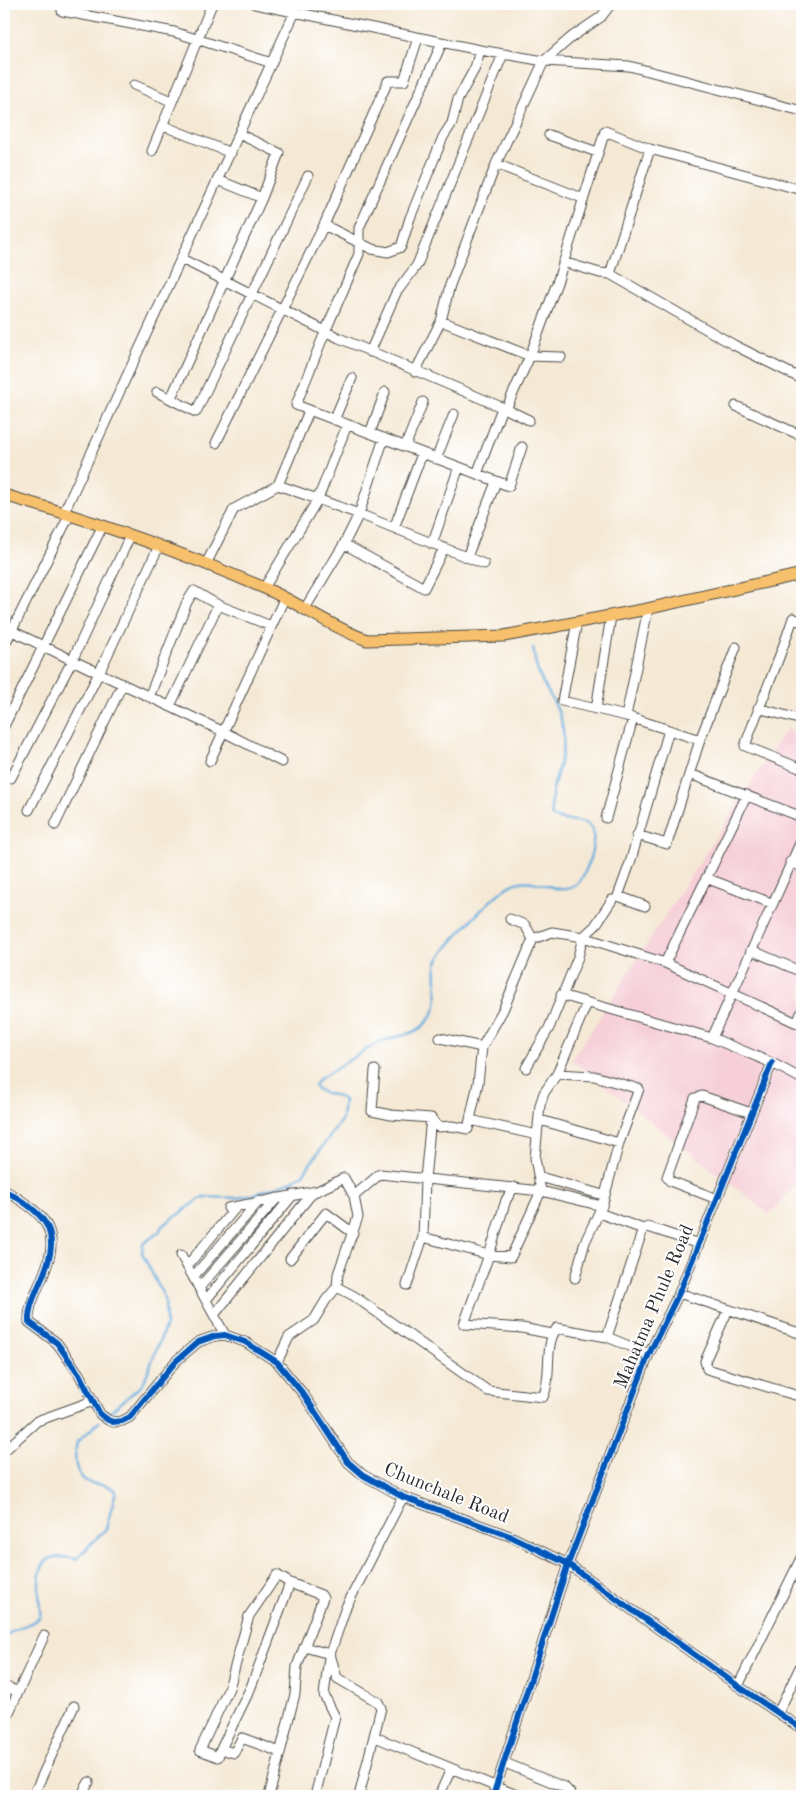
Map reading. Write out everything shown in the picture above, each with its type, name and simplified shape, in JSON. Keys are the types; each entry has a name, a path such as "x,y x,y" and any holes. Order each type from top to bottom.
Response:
{"main road":[{"path":"4,495 67,513 206,564 264,588 304,610 367,640 504,636 611,616 802,574"}],"street":[{"path":"64,4 62,11 174,32 272,63"},
{"path":"152,151 164,126 171,101 212,4"},
{"path":"255,4 442,43 544,61 629,66 802,111"},
{"path":"415,372 441,321 450,285 496,164 544,61 573,36 601,17 611,4"},
{"path":"4,646 7,629 67,513 295,12"},
{"path":"216,443 324,225 388,80 404,81 418,38"},
{"path":"442,43 359,228 359,254 296,405 509,486 522,447"},
{"path":"324,225 358,242 388,252 401,248 415,204 443,137 452,123 458,99 475,68 480,50"},
{"path":"370,352 396,293 419,259 504,54"},
{"path":"134,85 171,101"},
{"path":"164,126 231,153"},
{"path":"477,474 504,409 530,356 563,262 605,131 650,149 802,190"},
{"path":"171,398 262,198 279,153 240,134"},
{"path":"549,135 597,152"},
{"path":"610,274 650,149"},
{"path":"496,164 582,198"},
{"path":"157,392 196,412 254,294 308,176"},
{"path":"218,180 262,198"},
{"path":"182,259 282,308 325,332 529,420"},
{"path":"563,262 600,273 610,274 734,345 802,379"},
{"path":"441,321 530,356 561,357"},
{"path":"334,420 352,378"},
{"path":"370,433 385,392"},
{"path":"405,447 422,402"},
{"path":"736,406 802,436"},
{"path":"206,564 234,509 278,486 308,411"},
{"path":"436,459 454,414"},
{"path":"264,588 318,499 347,425"},
{"path":"304,610 344,544 359,514 384,438"},
{"path":"394,528 422,454"},
{"path":"432,544 459,467"},
{"path":"467,557 496,482"},
{"path":"278,486 359,514 484,564"},
{"path":"4,726 102,527"},
{"path":"11,778 72,661 130,536"},
{"path":"344,544 424,588 444,548"},
{"path":"29,810 99,673 159,546"},
{"path":"148,697 187,602 194,591 218,605 271,626"},
{"path":"210,761 284,599"},
{"path":"170,706 218,605"},
{"path":"606,818 629,717 648,608"},
{"path":"596,709 611,616"},
{"path":"802,622 793,618 774,674 758,708 744,746 802,769"},
{"path":"577,622 562,701 629,717 700,740"},
{"path":"7,629 224,732 282,762"},
{"path":"637,835 667,844 700,740 736,647"},
{"path":"55,825 122,685"},
{"path":"758,708 802,720"},
{"path":"645,906 618,896 630,864 669,730"},
{"path":"690,774 802,817"},
{"path":"665,964 748,795"},
{"path":"712,1038 733,996 751,950 802,839"},
{"path":"790,862 802,867"},
{"path":"706,878 772,904"},
{"path":"526,1068 548,1028 578,957 583,937 595,926 612,900"},
{"path":"510,919 525,925 533,939"},
{"path":"375,1070 372,1111 391,1115 431,1118 438,1127 452,1126 468,1129 479,1076 482,1047 504,1010 533,939 552,932 583,937 665,964 733,996 797,1022 802,1011"},
{"path":"751,950 802,972"},
{"path":"561,995 712,1038 772,1063 802,1079"},
{"path":"423,1237 489,1256 511,1257 541,1190 535,1158 540,1105 544,1092 557,1074 587,1003"},
{"path":"440,1038 482,1047"},
{"name":"Mahatma Phule Road","path":"495,1792 568,1564 649,1354 679,1293 772,1063"},
{"path":"557,1074 594,1076 639,1089 619,1143 600,1210 585,1242 575,1278"},
{"path":"717,1199 670,1181 666,1176 695,1098 702,1096 751,1113"},
{"path":"407,1285 423,1237 425,1179 431,1118"},
{"path":"470,1120 537,1135"},
{"path":"540,1120 619,1143"},
{"path":"354,1196 380,1174 541,1190 600,1210 642,1229 648,1227 699,1244"},
{"path":"540,1177 603,1195"},
{"path":"187,1266 232,1207 314,1191 344,1178 354,1196 358,1216 338,1274 337,1287 326,1300 314,1320 289,1337 277,1362"},
{"path":"514,1187 503,1210 489,1256 464,1324 522,1328 552,1334"},
{"path":"4,1190 38,1215 46,1224 52,1238 50,1262 32,1303 29,1322 57,1343 78,1374 100,1414 108,1420 122,1421 137,1410 166,1373 190,1348 207,1338 224,1335 181,1255"},
{"path":"214,1315 314,1191"},
{"path":"206,1300 293,1195"},
{"path":"199,1288 277,1198"},
{"path":"193,1277 259,1201"},
{"path":"290,1259 326,1214 353,1232"},
{"path":"607,1337 642,1229"},
{"path":"337,1287 354,1296 488,1391 543,1397 549,1377 552,1334 557,1328 607,1337 649,1354"},
{"path":"679,1293 802,1334"},
{"path":"728,1310 705,1361 706,1369 802,1397"},
{"name":"Chunchale Road","path":"224,1335 245,1342 277,1362 304,1395 348,1462 373,1482 403,1497 510,1536 568,1564 738,1686 802,1729"},
{"path":"4,1451 37,1421 93,1401"},
{"path":"315,1796 335,1716 324,1695 330,1654 346,1607 403,1497"},
{"path":"738,1686 802,1556"},
{"path":"269,1796 295,1694 297,1666 324,1598 321,1595 290,1583 277,1575 248,1616 229,1688 200,1750 218,1757 251,1687 290,1583"},
{"path":"4,1723 44,1636"},
{"path":"304,1646 330,1654"},
{"path":"330,1654 337,1678 380,1705 382,1712 358,1796"},
{"path":"778,1714 802,1663"},
{"path":"4,1686 18,1692"},
{"path":"33,1796 74,1706"},
{"path":"375,1737 451,1769 495,1792 519,1796"},
{"path":"221,1750 234,1753 242,1738 280,1752"},
{"path":"505,1763 564,1787 570,1792 570,1796"},
{"path":"439,1796 451,1769"},
{"path":"82,1796 89,1782"}],"shaded area":[{"path":"787,727 802,740 802,1179 769,1214 572,1060"}],"waterway":[{"path":"109,1413 143,1384 166,1325 165,1299 142,1253 143,1244 159,1232 162,1226 203,1197 237,1198 256,1194 292,1181 303,1174 342,1119 344,1100 317,1089 314,1086 318,1080 380,1042 413,1032 425,1024 436,1006 436,966 439,959 467,926 506,888 519,882 532,882 567,889 576,885 585,873 592,850 592,829 587,824 581,822 558,819 552,816 552,795 562,752 563,730 560,715 538,671 533,648"},
{"path":"4,1638 13,1630 31,1623 40,1617 39,1580 44,1563 60,1557 76,1559 106,1529 116,1491 85,1480 78,1471 75,1459 77,1442 99,1422"}],"cycle path":[{"path":"493,1796 568,1564 649,1354 679,1293 772,1063"},
{"path":"4,1190 33,1209 42,1218 48,1228 51,1240 46,1267 29,1312 29,1322 57,1343 79,1374 100,1414 108,1420 113,1422 122,1421 130,1417 176,1361 198,1342 215,1336 225,1335 245,1342 277,1362 304,1395 348,1462 363,1475 403,1497 510,1536 568,1564 738,1686 802,1729"}]}
